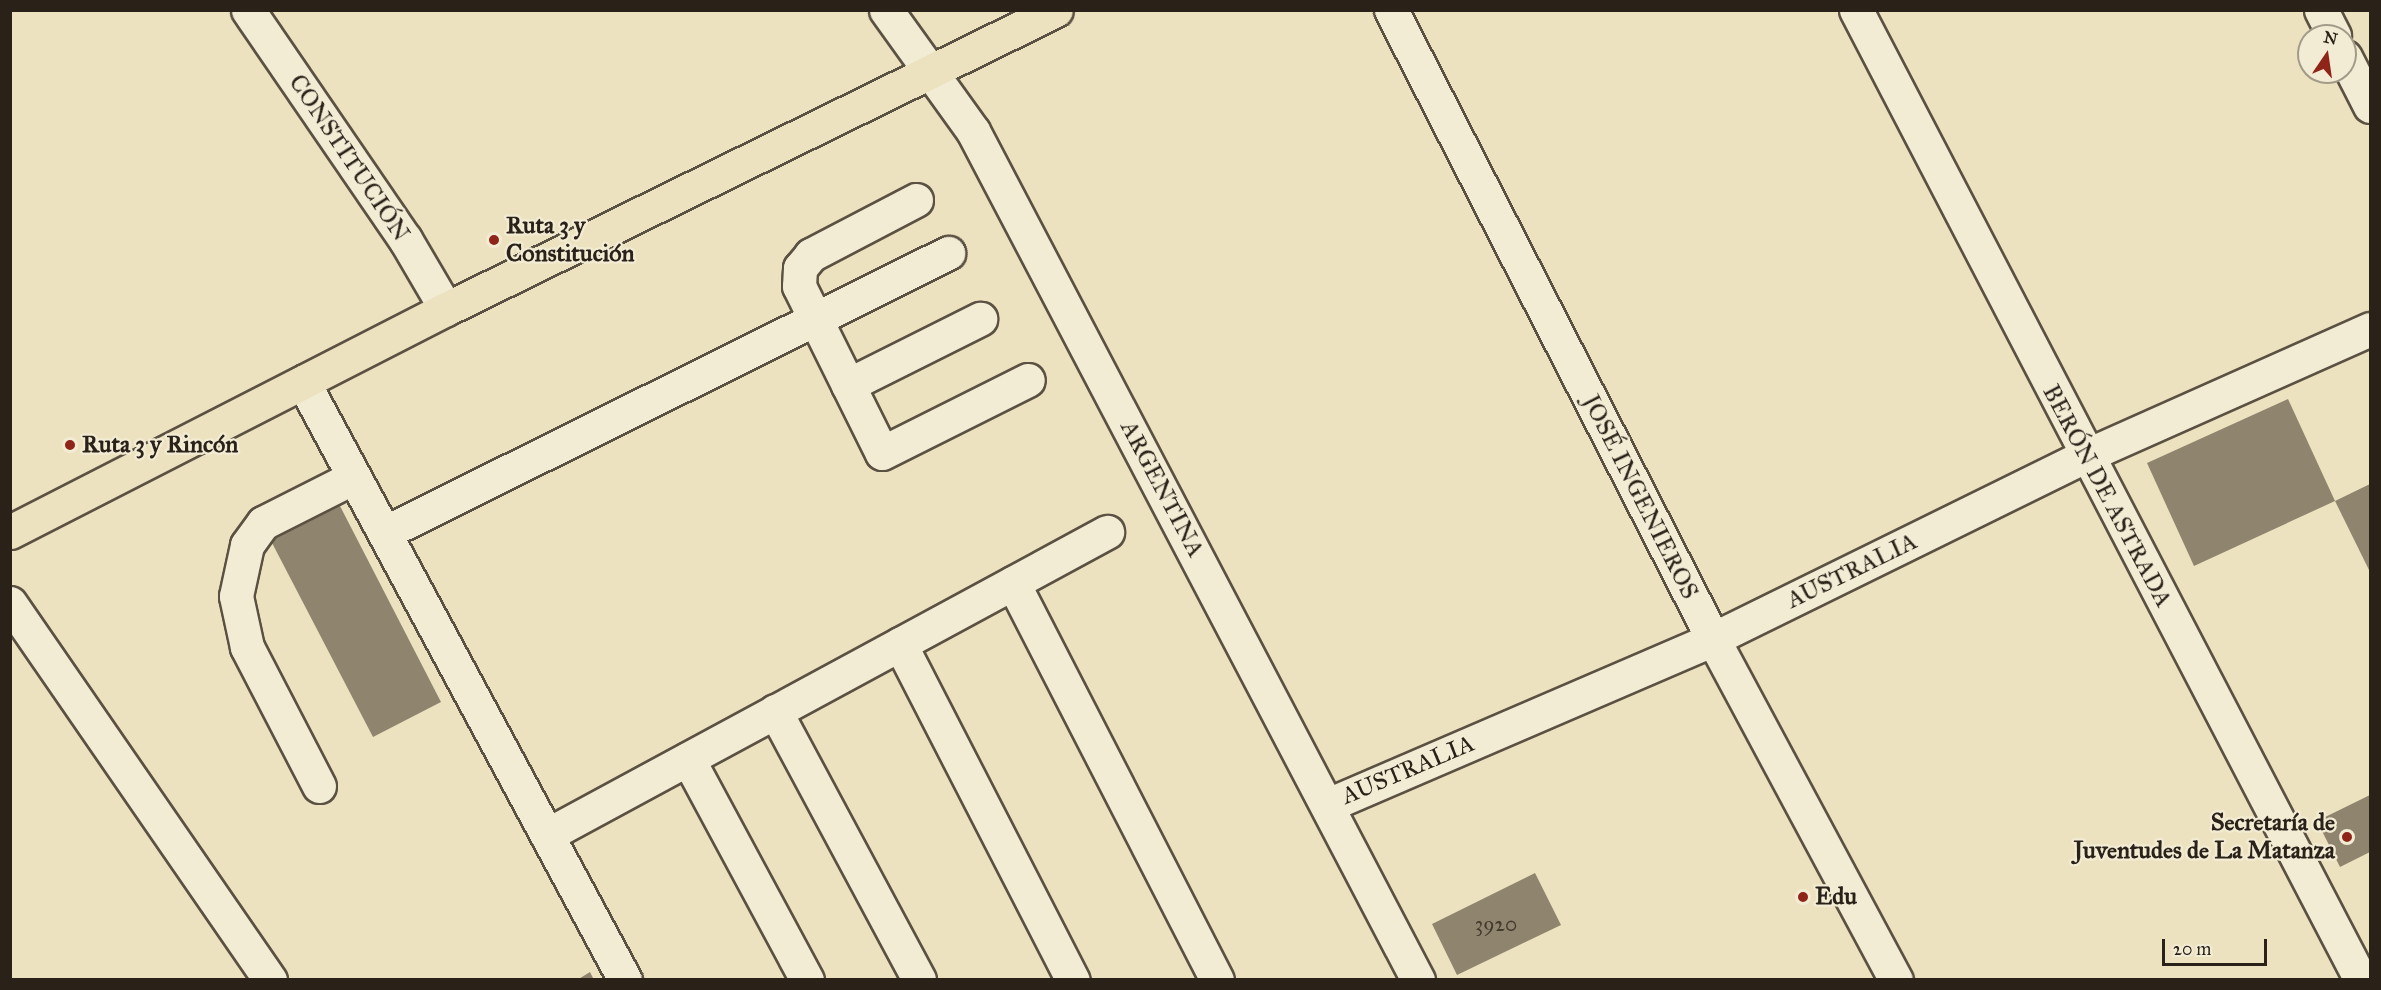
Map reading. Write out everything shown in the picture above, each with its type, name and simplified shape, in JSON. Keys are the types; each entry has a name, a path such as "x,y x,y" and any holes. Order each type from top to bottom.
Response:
{"highway":[{"path":"10,532 446,309 1056,10"}],"street":[{"name":"CONSTITUCIÓN","path":"248,10 405,239 446,309"},
{"name":"ARGENTINA","path":"886,10 973,131 1418,980"},
{"name":"JOSÉ INGENIEROS","path":"1391,10 1713,639 1896,980"},
{"name":"BERÓN DE ASTRADA","path":"1856,10 2085,456 2361,980"},
{"path":"2321,10 2328,24"},
{"path":"2357,81 2370,106"},
{"path":"916,200 812,255 800,268 799,286 882,453 1028,380"},
{"path":"384,533 948,253"},
{"path":"848,385 980,319"},
{"name":"AUSTRALIA","path":"1328,805 1713,639 2085,456 2370,329"},
{"path":"303,382 625,980"},
{"path":"319,786 247,647 236,596 247,545 263,523 354,477"},
{"path":"547,835 1107,532"},
{"path":"1013,583 1217,980"},
{"path":"10,603 270,980"},
{"path":"900,644 1073,980"},
{"path":"775,711 919,980"},
{"path":"688,759 807,980"}],"building":[{"path":"2288,399 2335,501 2194,566 2147,463"},
{"path":"2370,484 2370,572 2335,501"},
{"path":"340,506 441,702 373,737 271,541"},
{"name":"Secretaría de Juventudes de La Matanza","path":"2370,795 2370,852 2340,867 2317,821"},
{"path":"1535,873 1561,925 1457,975 1432,924"},
{"path":"590,972 594,980 577,980"}],"place":[{"name":"Ruta 3 y Constitución","path":"494,240"},
{"name":"Ruta 3 y Rincón","path":"70,445"},
{"name":"Secretaría de Juventudes de La Matanza","path":"2347,837"},
{"name":"Edu","path":"1803,897"}]}
